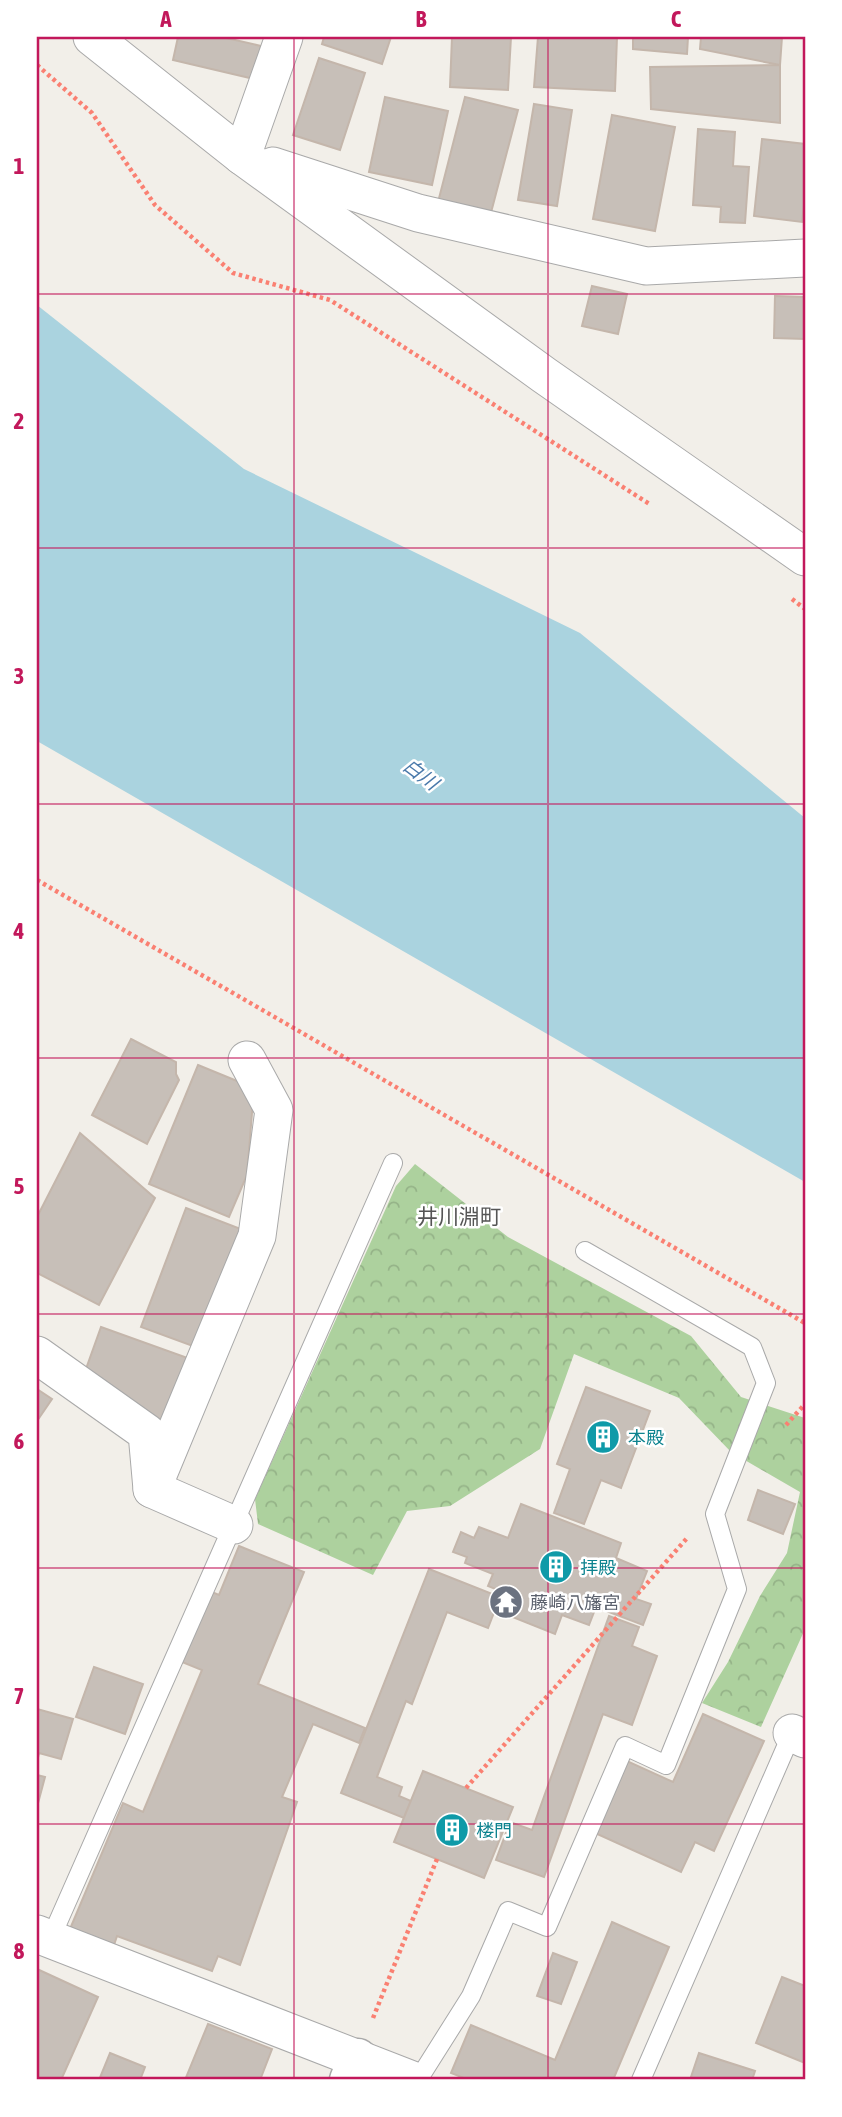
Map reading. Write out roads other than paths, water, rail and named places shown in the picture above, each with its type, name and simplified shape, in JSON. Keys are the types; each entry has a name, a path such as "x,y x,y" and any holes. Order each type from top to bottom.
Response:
{"street":[{"path":"92,37 242,156 544,375 805,557"},
{"path":"242,156 284,37"},
{"path":"242,156 418,213 646,266 805,258"},
{"path":"152,1489 257,1236 274,1110 247,1060"},
{"path":"37,1355 147,1433 152,1489"},
{"path":"152,1489 234,1525"},
{"path":"43,1937 353,2069 412,2080"}],"lane":[{"path":"43,1937 234,1525 393,1163"},
{"path":"418,2080 471,1996 508,1911 547,1927 625,1746 666,1765 737,1589 715,1514 766,1383 752,1347 585,1251"},
{"path":"640,2080 799,1736"}],"water":[{"name":"白川","path":"37,305 244,469 580,633 805,818 805,1182 37,741"}],"place":[{"name":"本殿","path":"603,1437"},
{"name":"拝殿","path":"556,1567"},
{"name":"藤崎八旛宮","path":"506,1602"},
{"name":"楼門","path":"452,1830"}],"district":[{"name":"井川淵町","path":"459,1216"}]}
